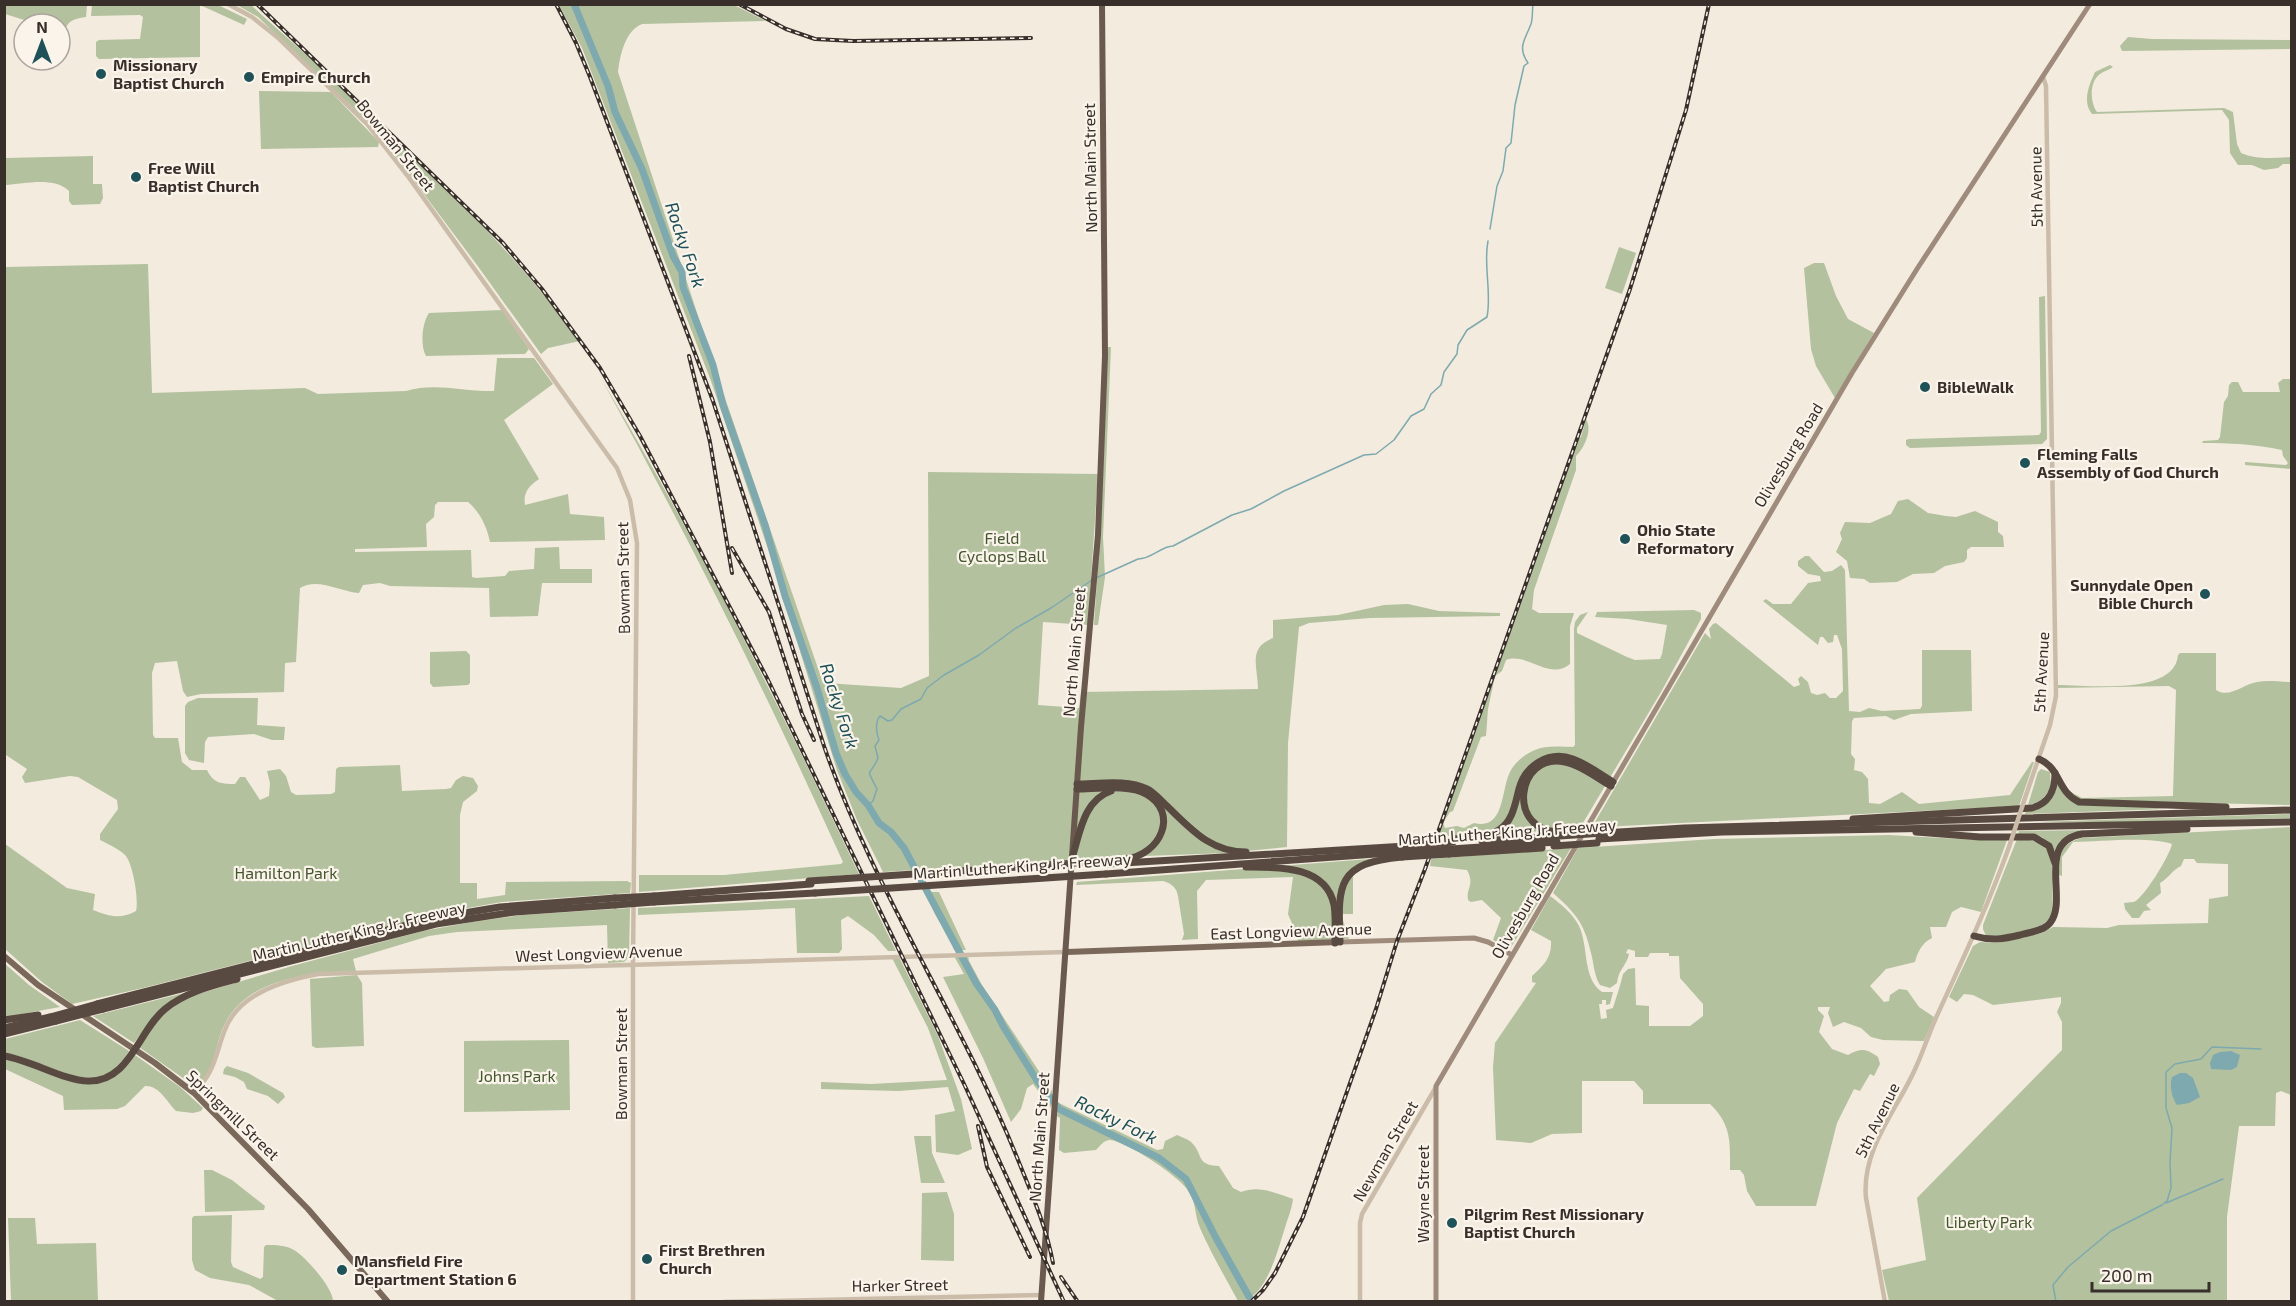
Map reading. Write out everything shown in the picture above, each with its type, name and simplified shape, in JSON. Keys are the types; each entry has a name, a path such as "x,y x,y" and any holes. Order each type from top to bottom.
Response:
{"highway":[{"name":"North Main Street","path":"1042,1298 1077,787 1095,574 1105,356 1102,4"},
{"path":"1452,846 1501,830 1513,811 1525,774 1536,763 1547,758 1560,756 1573,759 1612,784"},
{"path":"2039,759 2049,764 2067,794 2083,802 2292,808"},
{"path":"1558,839 1532,821 1526,813 1523,804 1524,790 1533,772 1546,763 1563,761 1612,784"},
{"path":"1790,825 2032,808 2050,796 2055,773"},
{"path":"1077,787 1125,784 1143,787 1156,795 1202,838 1227,851 1256,852 1336,847 1350,849"},
{"path":"1077,787 1140,791 1151,798 1159,808 1163,828 1156,844 1144,854 1107,862"},
{"path":"1073,855 1091,805 1102,794 1117,789"},
{"path":"2056,822 2292,808"},
{"path":"2056,822 2292,823"},
{"name":"Martin Luther King Jr. Freeway","path":"654,899 816,895 1106,875 1404,849 1790,825 2056,822"},
{"name":"Martin Luther King Jr. Freeway","path":"1631,834 2056,822"},
{"path":"1974,936 1998,940 2038,930 2049,924 2055,910 2056,865 2062,845 2070,838 2079,835 2292,823"},
{"path":"1337,943 1339,900 1345,880 1355,869 1366,863 1404,849 1601,836 1620,828 1631,834"},
{"path":"1825,830 1839,833 1902,832 1980,837 2031,837 2049,846 2056,865"},
{"name":"Martin Luther King Jr. Freeway","path":"4,1028 436,924 485,915 810,882 1107,862 1391,847 1404,849"},
{"path":"1106,875 1238,867 1299,871 1318,879 1330,894 1334,904 1337,943"},
{"name":"Martin Luther King Jr. Freeway","path":"98,1005 452,914 516,906 615,902"},
{"path":"4,1056 33,1063 78,1080 91,1081 114,1073 134,1050 148,1026 159,1014 185,996 370,940"},
{"path":"4,1020 51,1017"},
{"name":"Martin Luther King Jr. Freeway","path":"4,1034 51,1017"}],"main road":[{"name":"Olivesburg Road","path":"1436,1086 1869,346 2090,4"},
{"name":"East Longview Avenue","path":"1067,952 1474,938 1484,940 1512,955"},
{"name":"Springmill Street","path":"4,956 38,985 194,1093 308,1209 388,1302"},
{"name":"Wayne Street","path":"1436,1086 1437,1302"}],"street":[{"name":"Bowman Street","path":"228,4 277,37 375,133 520,330 624,481 634,517 637,543 633,1302"},
{"name":"5th Avenue","path":"1885,1302 1866,1198 1866,1172 1877,1142 1916,1068 1974,936 2009,847 2050,725 2056,696 2048,148 2046,86 2043,77"},
{"name":"West Longview Avenue","path":"194,1093 209,1075 226,1028 240,1006 260,993 306,977 324,974 1067,952"},
{"name":"Newman Street","path":"1360,1302 1362,1214 1436,1086"},
{"name":"Harker Street","path":"723,1302 1042,1298"}],"green space":[{"path":"5,4 87,5 86,17 72,22 72,12 12,12 12,16 5,14"},
{"path":"216,4 247,19 244,25 200,5 200,57 99,59 96,56 96,42 99,40 140,39 143,17 140,15 91,16 92,5"},
{"path":"237,5 251,5 424,165 505,250 580,341 548,348 541,354 376,130 258,17"},
{"name":"Field Cyclops Ball","path":"559,5 734,5 766,21 642,24 636,27 627,38 618,72 724,395 822,680 825,683 901,688 929,676 928,472 1098,474 1088,625 1043,622 1038,705 1079,708 1081,692 1258,689 1257,653 1265,642 1273,638 1273,620 1338,615 1384,605 1408,604 1439,611 1500,613 1500,616 1370,618 1309,623 1299,627 1288,743 1287,847 1227,853 1118,857 883,872 857,820 837,770 769,552 711,381 582,48"},
{"path":"2128,37 2291,40 2291,49 2122,51 2120,46"},
{"path":"2110,65 2113,67 2100,74 2092,87 2092,98 2097,112 2224,108 2233,112 2237,144 2241,153 2259,158 2291,157 2291,164 2264,170 2252,165 2238,165 2230,153 2229,120 2222,110 2092,114 2087,104 2091,82 2095,72"},
{"path":"259,91 331,92 379,142 378,147 261,149"},
{"path":"93,156 93,184 102,184 103,198 100,204 72,205 69,201 69,191 63,186 47,182 5,185 5,158"},
{"path":"1619,247 1636,253 1622,294 1605,288"},
{"path":"1814,263 1824,263 1836,296 1848,319 1874,333 1835,398 1816,366 1811,349 1804,268"},
{"name":"Hamilton Park","path":"148,264 152,393 305,388 318,394 406,391 428,387 494,391 497,358 534,358 553,384 504,420 539,479 528,490 525,505 568,494 570,514 604,517 605,540 490,542 482,520 468,502 438,502 435,505 434,517 426,524 427,547 355,549 355,552 471,550 472,577 476,578 505,576 509,571 534,569 535,548 559,547 560,569 592,569 592,583 542,583 538,616 490,617 489,588 390,586 380,583 363,585 359,593 321,584 307,585 300,588 296,662 285,663 284,692 201,694 187,697 183,691 177,661 155,663 152,673 153,735 155,738 178,738 182,762 192,770 207,770 218,782 235,784 240,777 245,777 260,800 269,796 270,783 267,771 280,769 286,776 291,792 296,795 335,792 336,769 339,767 400,765 402,791 446,789 451,788 456,780 463,776 473,778 478,786 477,791 463,802 460,815 460,883 477,883 477,899 505,895 506,882 627,881 631,883 630,893 502,902 439,913 72,1004 42,982 5,949 5,844 67,888 95,894 93,910 109,915 130,914 136,911 137,899 128,859 120,851 100,840 100,834 118,809 117,800 78,777 70,776 25,783 22,777 27,769 6,755 5,751 5,267"},
{"path":"2045,296 2047,439 2042,444 1910,448 1906,445 1906,440 1909,439 2039,435 2041,432 2039,297"},
{"path":"502,310 529,349 525,354 426,356 423,334 429,313"},
{"path":"1107,347 1111,347 1103,537 1105,577 1098,625 1094,625 1101,518"},
{"path":"2283,379 2291,379 2291,469 2245,465 2245,462 2286,465 2288,463 2282,450 2242,444 2202,443 2218,440 2220,437 2224,402 2232,382 2238,382 2243,392 2280,392 2278,383"},
{"path":"602,380 704,562 859,874 639,892 639,875 724,875 843,862 727,619"},
{"path":"1586,419 1589,428 1587,439 1576,456 1576,470 1534,590 1532,609 1539,613 1574,613 1570,626 1570,664 1555,669 1522,660 1506,660 1502,671 1495,676 1488,709 1486,736 1481,737 1453,811 1443,823 1445,828 1457,826 1464,828 1474,823 1484,824 1491,821 1497,815 1510,772 1521,759 1539,748 1573,747 1575,745 1574,629 1575,622 1580,615 1588,612 1577,628 1577,633 1635,660 1660,659 1667,625 1595,617 1597,612 1694,610 1701,613 1701,619 1661,692 1580,828 1495,835 1437,836 1578,438 1581,437"},
{"path":"1908,499 1928,513 1956,517 1975,511 1998,522 1998,532 2003,536 2004,547 1971,547 1967,550 1967,558 1964,562 1945,566 1934,573 1913,574 1897,582 1870,583 1864,579 1850,578 1847,561 1836,552 1842,539 1840,533 1845,522 1870,523 1891,514 1898,501"},
{"path":"1809,556 1824,572 1832,571 1841,565 1845,570 1849,711 1860,712 1869,708 1882,711 1920,709 1922,706 1922,650 1971,650 1972,711 1911,714 1894,720 1886,716 1854,718 1852,721 1851,754 1855,759 1854,770 1862,772 1868,779 1869,803 1880,804 1902,792 1919,804 2010,795 2034,762 2019,806 1602,827 1595,822 1705,633 1711,639 1709,629 1713,624 1716,623 1794,687 1800,685 1798,679 1801,676 1808,682 1811,693 1817,695 1825,693 1830,698 1836,698 1843,691 1842,649 1837,635 1834,635 1833,642 1828,643 1820,637 1818,645 1763,601 1766,599 1773,604 1791,604 1808,583 1821,581 1820,576 1808,574 1798,566 1798,561"},
{"path":"466,651 470,655 470,683 433,687 430,683 430,652"},
{"path":"2180,653 2216,653 2216,690 2221,692 2231,692 2257,682 2291,682 2291,805 2079,800 2069,791 2082,798 2173,796 2176,690 2169,686 2058,688 2058,685 2108,686 2147,683 2162,677 2173,668"},
{"path":"198,698 258,698 257,725 285,727 284,740 272,740 254,734 208,737 205,742 204,763 189,760 185,753 185,706 188,702"},
{"path":"2041,769 2050,772 2051,788 2041,801 2028,805 2038,772"},
{"path":"2057,783 2071,800 2166,809 2025,814 2026,811 2035,809"},
{"path":"2292,814 2291,818 2028,822"},
{"name":"Liberty Park","path":"2291,827 2291,1095 2281,1091 2276,1093 2275,1126 2239,1126 2227,1217 2227,1301 1889,1301 1882,1270 1926,1260 1917,1198 2062,1050 2062,1022 2057,1012 2061,997 1993,1005 1973,995 1964,994 1957,1002 1949,997 1973,946 1980,942 1993,943 2042,933 2053,927 2107,928 2119,925 2208,923 2209,899 2228,896 2228,864 2197,863 2194,859 2184,859 2181,866 2160,883 2161,893 2146,905 2151,910 2144,911 2139,918 2132,918 2125,909 2124,903 2134,902 2144,893 2162,866 2172,844 2150,840 2073,842 2062,857 2062,876 2059,875 2062,851 2074,840"},
{"path":"2107,830 2083,832 2055,851 2042,837 2018,834 2019,831"},
{"path":"1889,835 2007,840 1981,912 1961,907 1952,912 1946,927 1930,927 1932,938 1921,948 1915,962 1886,969 1870,986 1884,1002 1889,1001 1890,995 1899,989 1907,990 1919,1007 1934,1017 1924,1041 1883,1040 1871,1037 1861,1028 1844,1022 1833,1027 1828,1013 1830,1007 1818,1007 1824,1016 1819,1032 1832,1049 1848,1055 1860,1050 1867,1051 1878,1057 1880,1064 1874,1076 1870,1074 1860,1091 1854,1089 1837,1123 1816,1206 1756,1206 1747,1191 1744,1175 1740,1170 1730,1170 1726,1127 1710,1104 1643,1104 1643,1091 1634,1081 1582,1081 1582,1133 1552,1134 1531,1143 1496,1140 1493,1067 1495,1043 1536,983 1532,982 1532,976 1548,957 1551,941 1531,930 1550,896 1573,917 1579,926 1591,979 1602,992 1613,992 1610,1004 1606,1005 1606,1000 1602,1000 1602,1004 1599,1004 1601,1019 1607,1018 1606,1010 1613,1008 1623,974 1628,969 1635,968 1636,1005 1649,1006 1649,1026 1690,1026 1703,1016 1703,1004 1680,978 1679,956 1669,956 1669,953 1650,953 1648,957 1635,957 1635,951 1628,949 1626,953 1629,954 1628,958 1617,983 1610,988 1600,985 1583,928 1569,908 1553,893 1578,848 1714,839"},
{"path":"2017,839 2038,843 2049,852 2052,867 2051,913 2043,924 2028,931 1986,936 1983,925"},
{"path":"1571,848 1510,949 1493,940 1501,918 1482,900 1471,902 1468,900 1470,879 1467,870 1430,866 1431,859"},
{"path":"1369,859 1381,862 1365,866 1353,876 1353,914 1341,914 1349,939 1298,941 1288,914 1293,877 1206,880 1197,891 1198,939 1182,940 1184,934 1177,893 1169,883 1163,881 1076,885 1077,882"},
{"path":"931,892 939,892 966,950 954,950 949,936 932,908"},
{"path":"869,896 896,951 888,951 874,935 848,916 841,920 842,949 839,953 797,953 795,908 638,915 638,908"},
{"path":"630,908 629,957 624,962 608,963 607,925 457,932 429,936 353,959 356,971 295,977 276,983 257,991 241,1002 229,1017 220,1036 210,1069 197,1085 190,1083 139,1047 162,1015 188,997 292,966 423,931 472,922 522,915"},
{"path":"968,955 982,985 1052,1091 1051,1108 1033,1084 1027,1088 1021,1109 1011,1122 983,1058 943,977 964,974 954,956"},
{"path":"899,957 938,1036 961,1099 972,1149 958,1155 936,1152 935,1115 955,1111 948,1087 899,1091 821,1089 821,1082 871,1084 947,1080 928,1028 892,958"},
{"path":"4,963 29,985 60,1007 5,1017"},
{"path":"357,975 362,983 364,1046 316,1048 312,1046 310,979"},
{"path":"184,993 156,1014 134,1043 93,1016"},
{"path":"80,1020 129,1051 116,1067 102,1075 87,1077 72,1075 5,1053 5,1039"},
{"name":"Johns Park","path":"569,1040 570,1110 464,1112 464,1041"},
{"path":"135,1055 180,1087 203,1108 201,1111 193,1113 176,1111 159,1091 150,1086 145,1086 125,1106 117,1109 64,1110 63,1096 5,1069 5,1058 84,1084 107,1079 124,1067"},
{"path":"227,1066 248,1073 283,1093 285,1097 278,1104 268,1096 247,1089 244,1082 223,1074"},
{"path":"1059,1103 1157,1150 1163,1149 1165,1141 1177,1135 1195,1146 1206,1164 1219,1166 1233,1188 1241,1192 1254,1189 1267,1191 1293,1199 1273,1263 1263,1285 1256,1293 1247,1299 1238,1301 1200,1228 1190,1193 1166,1170 1141,1153 1110,1140 1104,1142 1096,1150 1064,1153 1059,1150 1060,1118 1057,1116"},
{"path":"914,1136 931,1136 932,1153 945,1183 921,1183"},
{"path":"204,1170 212,1170 232,1180 265,1206 264,1210 205,1212"},
{"path":"947,1192 954,1214 954,1261 921,1260 922,1193"},
{"path":"232,1215 231,1262 233,1267 260,1279 263,1277 264,1247 270,1245 287,1247 299,1254 318,1273 329,1289 333,1301 278,1301 249,1285 210,1278 195,1270 192,1260 192,1218 194,1216"},
{"path":"8,1218 35,1218 37,1244 96,1243 98,1301 11,1301"}],"water":[{"path":"2231,1051 2240,1055 2237,1067 2231,1070 2211,1069 2210,1063 2213,1055"},
{"path":"2180,1073 2186,1073 2193,1078 2200,1097 2189,1103 2177,1105 2172,1092 2171,1080"}],"waterway":[{"name":"Rocky Fork","path":"574,4 608,86 615,112 642,169 673,256 682,272 683,287 713,365 723,405 765,525 785,596 817,688 836,753 845,774 879,823 891,832 904,848 976,983 995,1010 1036,1079 1059,1109 1159,1158 1186,1179 1252,1302"},
{"path":"1490,229 1506,148 1511,143 1515,105 1524,66 1528,63 1523,48 1532,22 1533,4"},
{"path":"1096,578 1173,546 1232,515 1251,509 1284,491 1364,455 1376,454 1394,440 1411,416 1424,409 1431,394 1441,385 1444,372 1457,354 1458,345 1467,330 1487,317 1488,241"},
{"path":"868,805 873,801 877,789 870,772 878,758 875,746 879,740 876,728 880,716 888,721 892,720 901,709 921,699 927,688 944,675 979,655 1016,628 1092,580"},
{"path":"2163,1204 2167,1201 2171,1188 2172,1128 2166,1108 2166,1072 2175,1064 2201,1059 2212,1047 2261,1049"},
{"path":"2166,1203 2223,1179"},
{"path":"2056,1302 2053,1285 2068,1267 2111,1231 2162,1205"}],"railway":[{"path":"257,4 503,243 542,289 600,368 640,436 768,680 965,1086 1064,1302"},
{"path":"556,4 590,77 713,401 824,746 844,799 891,901 993,1103 1037,1208 1053,1263"},
{"path":"739,4 786,29 815,39 853,41 1031,38"},
{"path":"1251,1302 1275,1273 1303,1217 1376,1009 1397,941 1425,869 1630,289 1686,110 1709,4"},
{"path":"689,356 710,442 732,573"},
{"path":"732,548 769,612 802,714 814,740"},
{"path":"978,1126 987,1167 1030,1257"},
{"path":"1061,1277 1078,1302"}],"place":[{"name":"Missionary Baptist Church","path":"101,74"},
{"name":"Empire Church","path":"249,77"},
{"name":"Free Will Baptist Church","path":"136,177"},
{"name":"BibleWalk","path":"1925,387"},
{"name":"Fleming Falls Assembly of God Church","path":"2025,463"},
{"name":"Ohio State Reformatory","path":"1625,539"},
{"name":"Sunnydale Open Bible Church","path":"2205,594"},
{"name":"Pilgrim Rest Missionary Baptist Church","path":"1452,1223"},
{"name":"First Brethren Church","path":"647,1259"},
{"name":"Mansfield Fire Department Station 6","path":"342,1270"}]}
